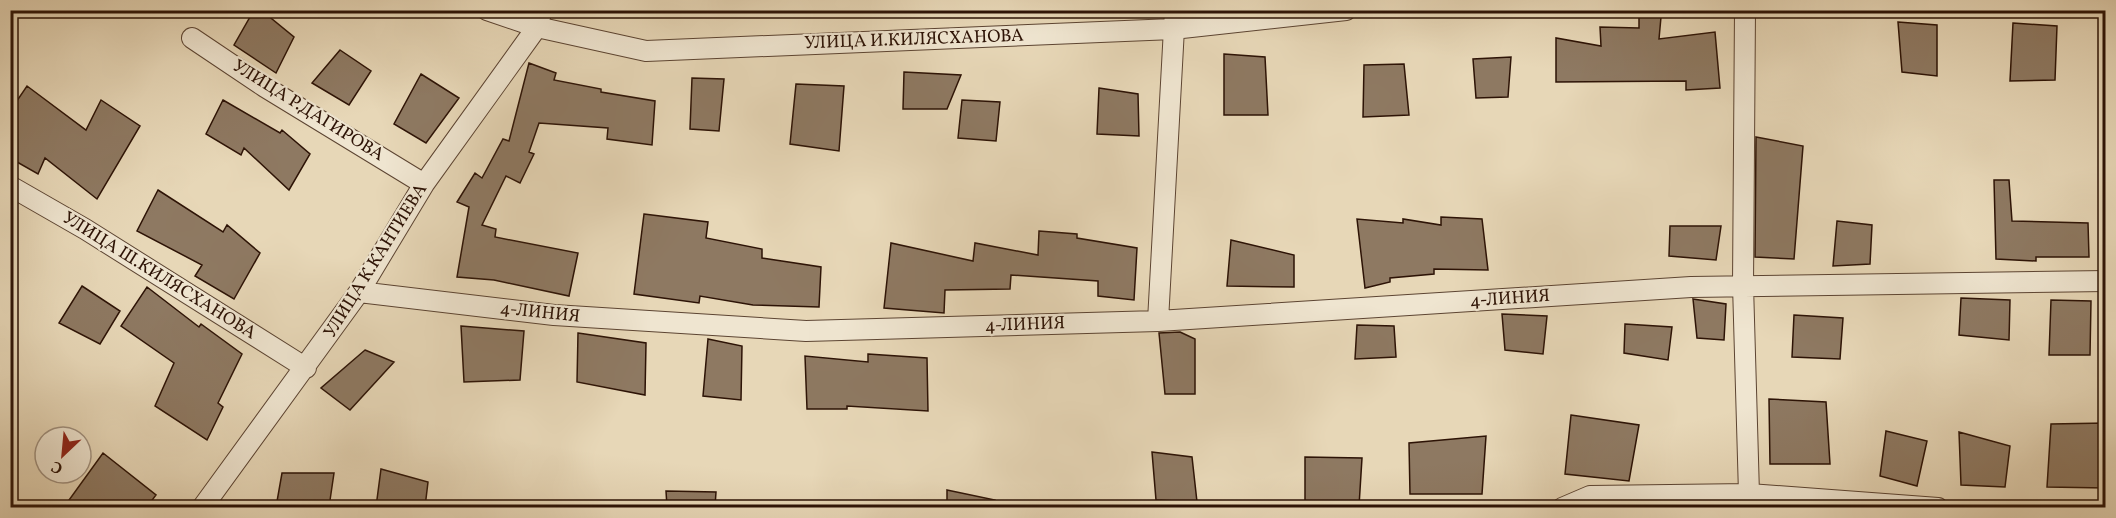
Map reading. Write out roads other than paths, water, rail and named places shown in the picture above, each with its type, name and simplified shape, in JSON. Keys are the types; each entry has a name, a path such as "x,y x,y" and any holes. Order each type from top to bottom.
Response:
{"street":[{"name":"УЛИЦА И.КИЛЯСХАНОВА","path":"487,10 540,19 646,51 1346,10"},
{"path":"1745,10 1743,285 1749,494"},
{"name":"УЛИЦА К.КАНТИЕВА","path":"202,507 306,368 359,292 424,184 540,19"},
{"path":"1158,321 1174,20"},
{"name":"УЛИЦА Р.ДАГИРОВА","path":"192,38 265,87 424,184"},
{"name":"УЛИЦА Ш.КИЛЯСХАНОВА","path":"10,186 85,229 306,368"},
{"name":"4-ЛИНИЯ","path":"359,292 554,315 806,331 1158,321 1743,285 2106,281"},
{"path":"1562,507 1590,496 1749,494 1938,507"}]}
